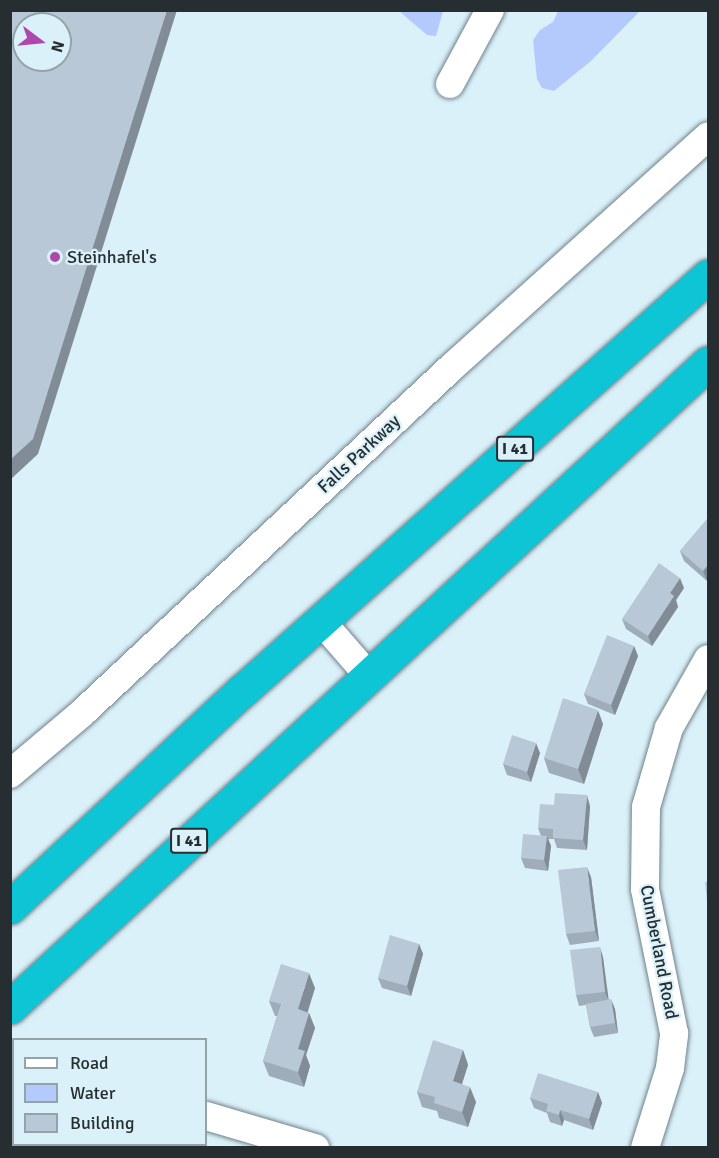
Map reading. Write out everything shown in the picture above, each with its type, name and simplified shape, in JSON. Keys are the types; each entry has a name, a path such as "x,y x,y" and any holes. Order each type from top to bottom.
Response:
{"highway":[{"name":"I 41","path":"10,907 321,621 708,276"},
{"name":"I 41","path":"10,1007 708,363"}],"street":[{"path":"450,84 490,10"},
{"name":"Falls Parkway","path":"10,774 81,714 453,366 708,136"},
{"path":"321,621 368,675"},
{"name":"Cumberland Road","path":"645,1148 670,1068 674,1033 645,889 646,807 669,728 708,659"},
{"path":"207,1117 243,1137 315,1148"}],"water":[{"path":"558,10 640,11 591,61 554,91 542,88 537,79 533,40 540,30 553,22"},
{"path":"399,11 443,11 436,36 427,35"}],"building":[{"name":"Steinhafel's","path":"10,10 167,10 33,439 10,460"},
{"path":"708,518 708,565 703,571 680,551"},
{"path":"659,563 680,578 670,593 674,596 648,636 622,619"},
{"path":"607,635 634,646 611,705 584,694"},
{"path":"563,698 598,710 578,769 544,758"},
{"path":"512,735 536,743 527,772 503,764"},
{"path":"555,793 587,795 583,840 553,838 553,829 538,828 540,804 554,805"},
{"path":"523,834 547,836 544,860 521,858"},
{"path":"587,867 595,931 566,934 558,870"},
{"path":"708,881 708,911 705,882"},
{"path":"390,935 419,944 407,986 378,978"},
{"path":"600,947 605,992 576,995 570,950"},
{"path":"281,964 309,973 298,1009 309,1013 298,1049 305,1051 298,1072 263,1061 281,1004 269,1001"},
{"path":"611,999 615,1023 590,1027 586,1004"},
{"path":"433,1040 463,1050 453,1081 470,1087 462,1112 434,1103 435,1097 417,1092"},
{"path":"538,1073 598,1092 589,1119 560,1110 559,1115 546,1111 548,1104 530,1098"}],"place":[{"name":"Steinhafel's","path":"55,257"}]}
